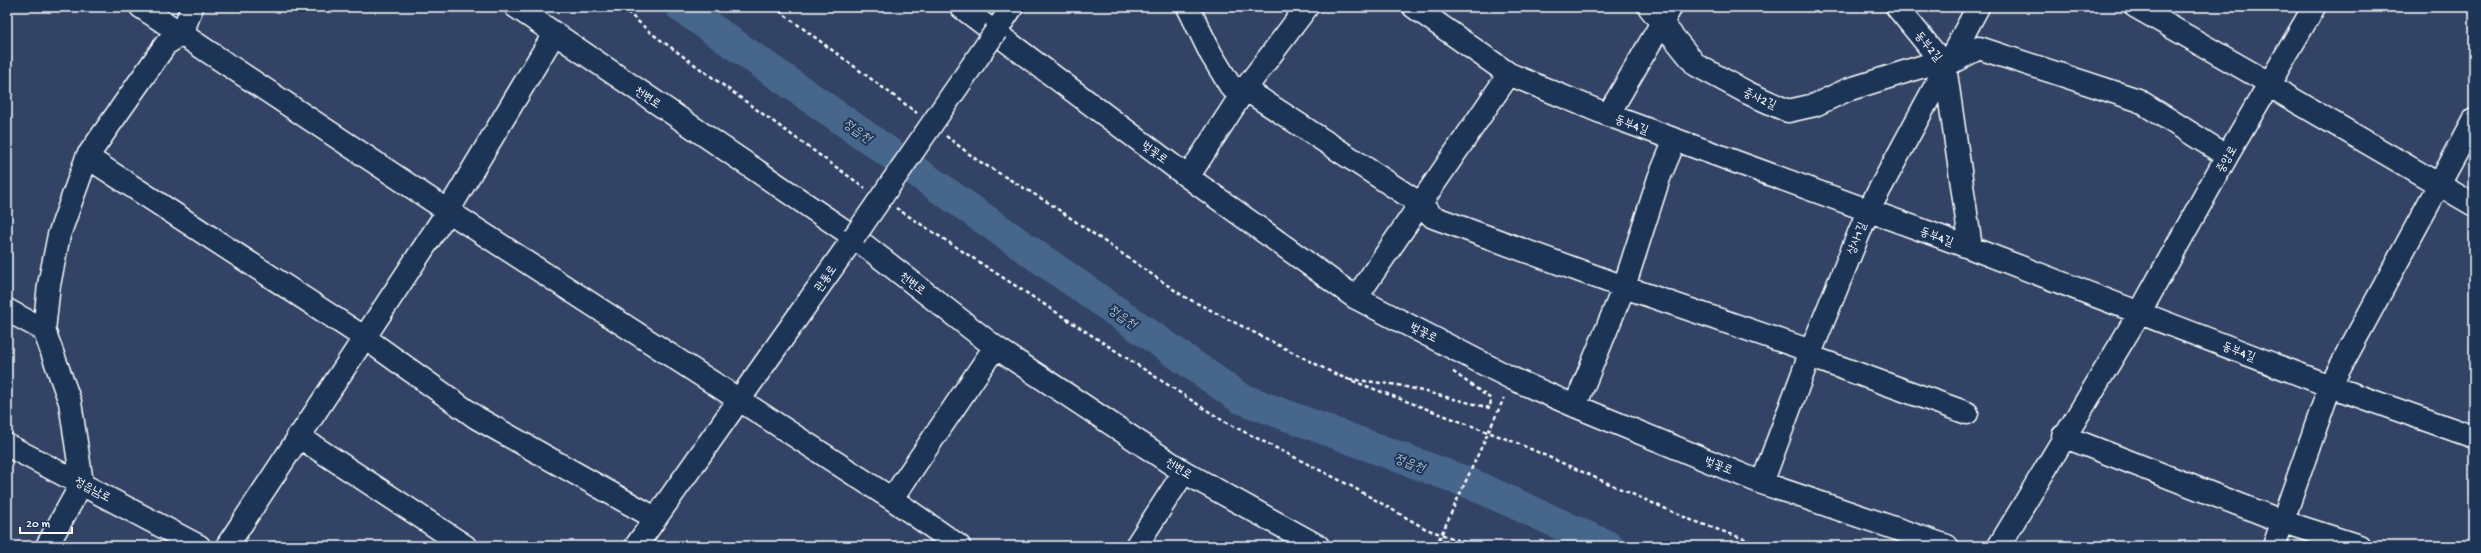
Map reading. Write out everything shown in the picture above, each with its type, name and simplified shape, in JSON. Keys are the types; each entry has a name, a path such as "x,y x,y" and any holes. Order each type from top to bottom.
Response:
{"street":[{"path":"142,7 448,211 738,401 892,499 959,546"},
{"path":"47,546 82,483 70,402 44,330 49,284 59,235 87,157 166,44 182,34 192,7"},
{"name":"천변로","path":"516,7 854,237 995,347 1184,472 1318,546"},
{"name":"벚꽃로","path":"961,7 996,31 1188,177 1356,298 1512,379 1575,406 1762,482 1948,546"},
{"name":"관통로","path":"636,546 854,237 1012,7"},
{"path":"1188,7 1211,54 1231,87 1245,88 1419,203 1433,217 1810,353 1967,413"},
{"path":"1188,177 1245,88 1307,7"},
{"name":"동부4길","path":"1414,7 1509,74 1608,115 1971,248 2330,386 2474,437"},
{"name":"동부2길","path":"1897,7 1945,66"},
{"name":"상사1길","path":"1762,482 1810,353 1868,211 1978,7"},
{"path":"2136,7 2474,205"},
{"name":"중앙로","path":"1999,546 2140,312 2227,156 2314,7"},
{"path":"1608,115 1660,12"},
{"name":"중사2길","path":"1660,12 1696,65 1748,93 1788,111 1815,105 1847,90 1927,65 1945,66"},
{"path":"227,546 298,436 365,338 448,211 554,34"},
{"path":"1971,248 1945,66 1979,48 2138,100 2227,156"},
{"path":"1356,298 1419,203 1509,74"},
{"path":"2274,546 2284,522 2330,386 2437,184 2474,120"},
{"path":"1575,406 1624,287 1647,213 1675,140"},
{"path":"87,157 365,338 477,418 655,518"},
{"path":"7,310 44,330"},
{"path":"892,499 995,347"},
{"path":"298,436 465,546"},
{"path":"2064,436 2284,522 2359,546"},
{"name":"정읍남로","path":"7,445 82,483 199,546"},
{"path":"1136,546 1184,472"}],"path":[{"path":"622,7 651,33 866,189"},
{"path":"774,7 923,118"},
{"path":"941,132 977,160 1049,202 1183,296 1345,378 1516,443 1691,520 1764,546"},
{"path":"893,206 1225,422 1350,486 1426,529 1475,546"},
{"path":"1345,378 1398,385 1490,408 1491,399 1457,376 1449,367"},
{"path":"1436,546 1504,398"}],"waterway":[{"name":"정읍천","path":"681,7 1240,398 1474,485 1608,546"}]}
